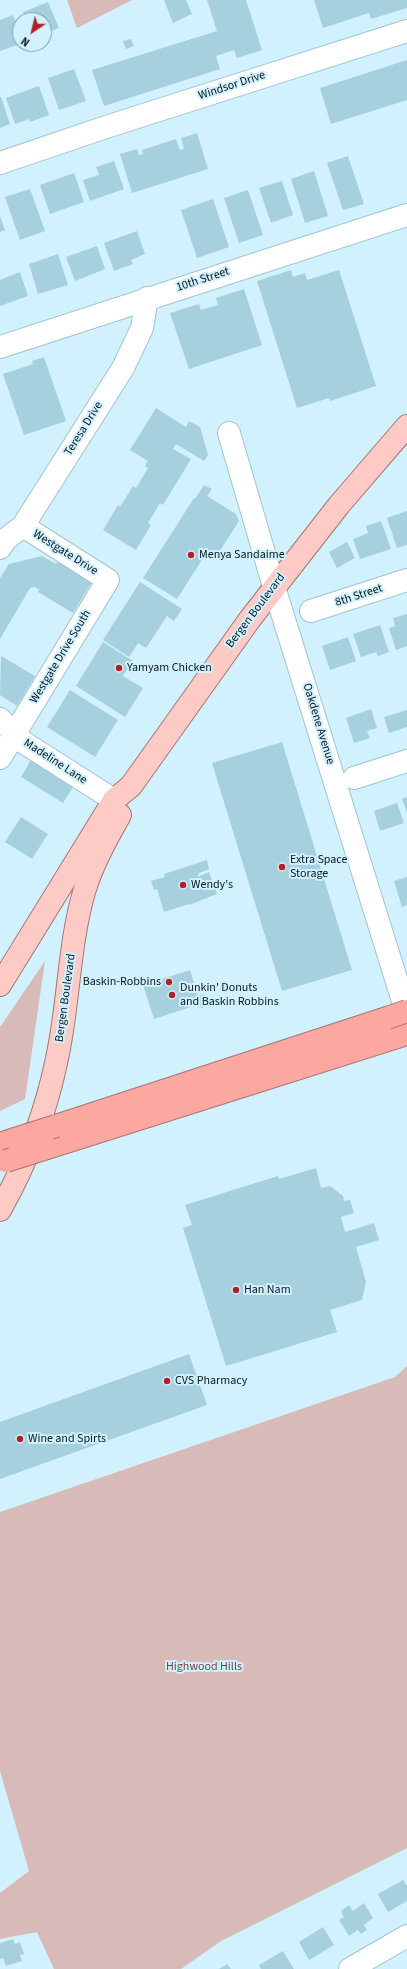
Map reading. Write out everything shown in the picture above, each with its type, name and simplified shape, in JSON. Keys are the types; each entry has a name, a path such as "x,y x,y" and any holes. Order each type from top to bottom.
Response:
{"highway":[{"path":"5,1152 56,1126 400,1014"},
{"path":"5,1152 47,1148 401,1036"}],"main road":[{"name":"Bergen Boulevard","path":"0,985 114,800 131,786 183,711 274,587 339,505 407,426"},
{"name":"Bergen Boulevard","path":"0,1210 29,1151 52,1083 60,1041 71,957 84,891 99,854 126,805 131,786"}],"street":[{"name":"Windsor Drive","path":"0,163 57,143 407,31"},
{"name":"10th Street","path":"0,348 147,298 407,215"},
{"name":"Teresa Drive","path":"0,548 6,539 23,526 123,368 142,328 147,298"},
{"name":"Oakdene Avenue","path":"229,433 400,1014"},
{"name":"Westgate Drive","path":"23,526 108,580"},
{"name":"Westgate Drive South","path":"8,727 108,580"},
{"name":"8th Street","path":"311,611 407,580"},
{"path":"0,758 8,727"},
{"name":"Madeline Lane","path":"8,727 23,742 114,800"},
{"path":"354,778 407,761"},
{"path":"350,1969 407,1936"}],"green space":[{"path":"67,0 132,0 77,28"},
{"path":"45,961 25,1099 0,1111 0,1027"},
{"name":"Highwood Hills","path":"407,1366 407,1848 221,1941 181,1969 54,1969 37,1932 0,1939 0,1893 29,1871 0,1771 0,1512 395,1377"}],"building":[{"path":"164,0 186,0 192,14 173,23"},
{"path":"207,0 246,0 262,50 237,58 234,50 216,56 220,69 104,106 92,70 217,31"},
{"path":"314,0 407,0 407,8 371,19 369,13 323,28"},
{"path":"48,2 59,28 52,31 52,12 23,12"},
{"path":"12,15 12,47 0,51 0,20"},
{"path":"131,39 134,46 126,49 123,41"},
{"path":"407,60 407,100 331,124 320,88"},
{"path":"74,69 86,101 59,110 48,78"},
{"path":"39,86 49,115 30,122 29,119 15,124 6,98"},
{"path":"0,97 10,124 0,128"},
{"path":"197,133 208,169 132,193 120,154 137,149 139,155 143,154 142,150 176,139 180,150 184,149 181,138"},
{"path":"348,156 364,204 343,210 327,163"},
{"path":"114,161 124,189 90,201 83,180 99,175 96,167"},
{"path":"314,171 328,216 305,223 291,179"},
{"path":"74,173 84,202 50,214 40,185"},
{"path":"282,181 293,215 271,223 259,188"},
{"path":"30,189 45,231 20,240 5,197"},
{"path":"248,190 263,235 239,243 224,198"},
{"path":"213,199 229,247 197,258 181,210"},
{"path":"0,216 5,230 0,232"},
{"path":"137,231 145,254 131,260 133,264 114,271 104,243"},
{"path":"97,246 105,269 75,281 66,257"},
{"path":"58,254 68,285 38,294 29,264"},
{"path":"291,270 293,277 305,273 307,280 339,270 376,386 330,401 329,398 297,408 257,281"},
{"path":"20,272 28,296 0,306 0,280"},
{"path":"244,289 262,345 189,369 170,313 199,304 201,310 218,305 216,298"},
{"path":"44,357 66,421 24,435 3,374 33,364 32,361"},
{"path":"156,408 186,427 189,421 200,427 208,455 204,461 176,444 173,449 191,459 163,505 160,503 148,523 151,525 136,550 103,530 118,505 120,507 133,486 136,488 148,468 145,466 148,461 130,450"},
{"path":"204,485 212,489 207,496 236,514 239,521 214,560 205,555 177,599 143,578 194,498 195,499"},
{"path":"407,511 407,545 397,548 387,518"},
{"path":"381,521 391,549 360,559 353,539 368,533 366,526"},
{"path":"347,542 355,558 337,568 329,552"},
{"path":"42,556 56,564 58,561 92,582 73,613 38,592 39,590 35,587 30,588 0,639 0,578 9,564"},
{"path":"140,582 182,609 174,621 167,616 146,648 138,643 129,657 103,640"},
{"path":"407,614 407,646 396,650 389,628 395,626 393,618"},
{"path":"380,625 389,652 378,656 376,652 361,657 353,634"},
{"path":"348,637 356,661 330,670 322,646"},
{"path":"103,642 133,661 123,676 143,688 125,717 76,686"},
{"path":"1,656 35,676 17,706 0,695"},
{"path":"70,690 118,720 95,757 47,727"},
{"path":"371,709 377,728 367,731 370,738 354,743 346,718"},
{"path":"407,710 407,727 389,733 384,717"},
{"name":"Extra Space Storage","path":"282,742 352,970 282,991 212,763"},
{"path":"32,758 75,784 63,803 21,777"},
{"path":"407,797 407,813 402,799"},
{"path":"397,803 404,823 380,831 374,811"},
{"path":"21,817 48,834 32,859 5,842"},
{"name":"Wendy's","path":"207,860 209,869 199,873 197,877 209,872 217,894 189,905 164,912 157,889 154,890 151,881 165,877 164,874"},
{"path":"407,877 407,905 402,907 394,881"},
{"name":"Dunkin' Donuts and Baskin Robbins","path":"190,970 198,996 204,994 208,1006 201,1008 200,1004 154,1019 143,985"},
{"path":"316,1168 321,1188 330,1186 343,1196 344,1201 350,1200 354,1213 341,1217 345,1232 374,1223 379,1240 356,1247 366,1282 362,1300 330,1310 337,1332 226,1366 183,1228 192,1225 185,1205 278,1176 279,1179"},
{"path":"189,1354 207,1405 0,1479 0,1422"},
{"path":"403,1880 407,1886 407,1901 388,1912 378,1894"},
{"path":"364,1903 373,1918 364,1925 367,1930 361,1934 358,1930 349,1936 339,1920 344,1917 341,1911 349,1905 353,1911"},
{"path":"323,1927 334,1945 309,1960 299,1942"},
{"path":"13,1939 15,1944 20,1942 24,1954 20,1955 22,1961 6,1966 3,1958 0,1959 0,1943"},
{"path":"283,1951 294,1969 261,1969 259,1965"},
{"path":"227,1964 231,1969 219,1969"}],"place":[{"name":"Menya Sandaime","path":"191,555"},
{"name":"Yamyam Chicken","path":"119,668"},
{"name":"Extra Space Storage","path":"282,867"},
{"name":"Wendy's","path":"183,885"},
{"name":"Baskin-Robbins","path":"169,982"},
{"name":"Dunkin' Donuts and Baskin Robbins","path":"172,995"},
{"name":"Han Nam","path":"236,1290"},
{"name":"CVS Pharmacy","path":"167,1381"},
{"name":"Wine and Spirts","path":"20,1439"}]}
